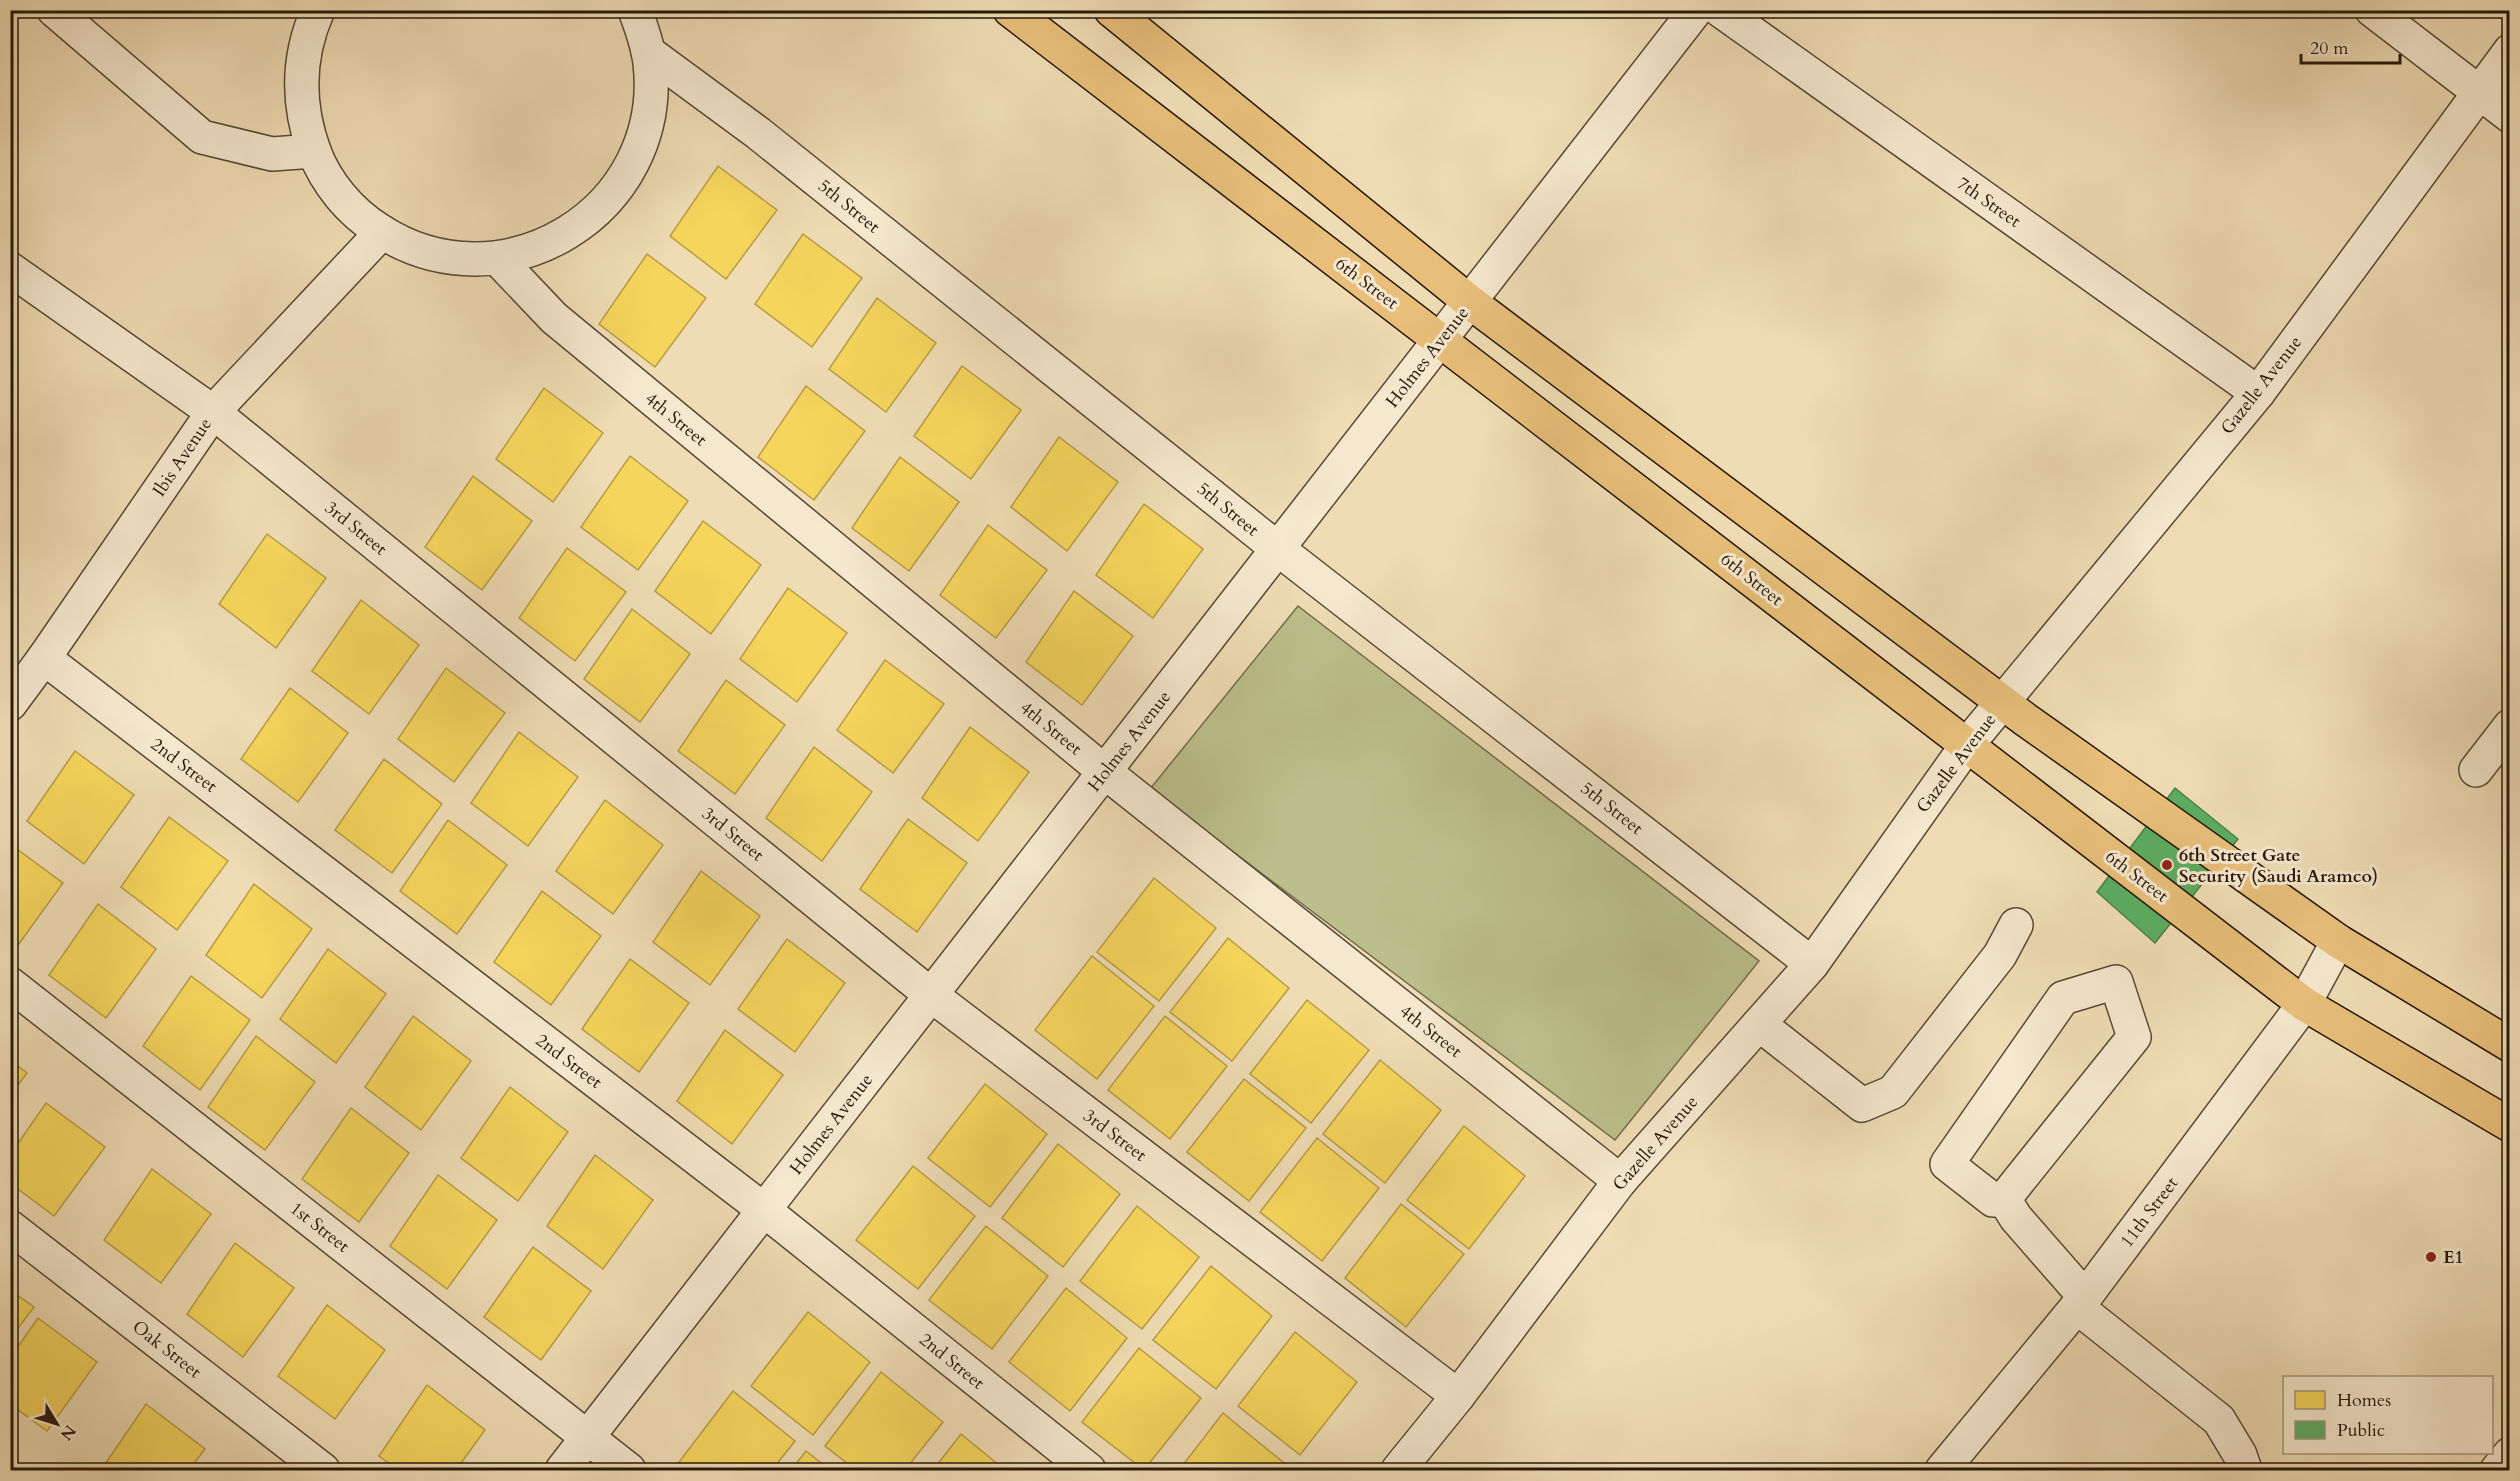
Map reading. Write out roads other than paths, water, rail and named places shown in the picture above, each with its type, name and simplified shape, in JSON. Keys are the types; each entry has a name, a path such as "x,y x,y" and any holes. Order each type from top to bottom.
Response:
{"main road":[{"name":"6th Street","path":"1010,10 2304,1004 2510,1125"},
{"path":"1111,10 1470,302 2002,702 2338,940 2510,1045"}],"street":[{"path":"54,10 202,137 272,154 314,151"},
{"path":"318,10 305,46 301,79 302,106 307,133 331,183 348,204 368,223 382,232 416,249 442,257 469,260 497,258 541,246 573,229 595,212 614,192 629,169 640,144 651,90 648,52 635,10"},
{"name":"Holmes Avenue","path":"562,1470 1696,10"},
{"name":"7th Street","path":"1720,10 2258,393"},
{"path":"2372,10 2510,116"},
{"name":"Gazelle Avenue","path":"1398,1470 1458,1396 1620,1181 1812,964 1967,745 2258,393 2478,91 2510,51"},
{"name":"5th Street","path":"648,52 758,133 1278,549 1812,964"},
{"name":"Ibis Avenue","path":"10,704 213,412 382,232"},
{"name":"4th Street","path":"497,258 554,318 1105,772 1620,1181"},
{"name":"3rd Street","path":"10,270 213,412 931,995 1458,1396"},
{"name":"2nd Street","path":"44,658 764,1210 1089,1470"},
{"path":"2476,770 2510,726"},
{"path":"1759,1024 1862,1105 1893,1092 2000,955 2016,925"},
{"name":"11th Street","path":"1942,1470 2081,1302 2304,1004 2338,940"},
{"path":"2116,982 2134,1037 2004,1199 1993,1200 1947,1164 2063,998 2116,982"},
{"name":"1st Street","path":"10,984 630,1470"},
{"path":"2004,1199 2081,1302 2219,1420 2240,1455 2245,1470"},
{"name":"Oak Street","path":"10,1227 323,1470"},
{"path":"2497,1470 2510,1454"}],"place":[{"name":"6th Street Gate Security (Saudi Aramco)","path":"2167,865"},
{"name":"E1","path":"2431,1257"}]}
